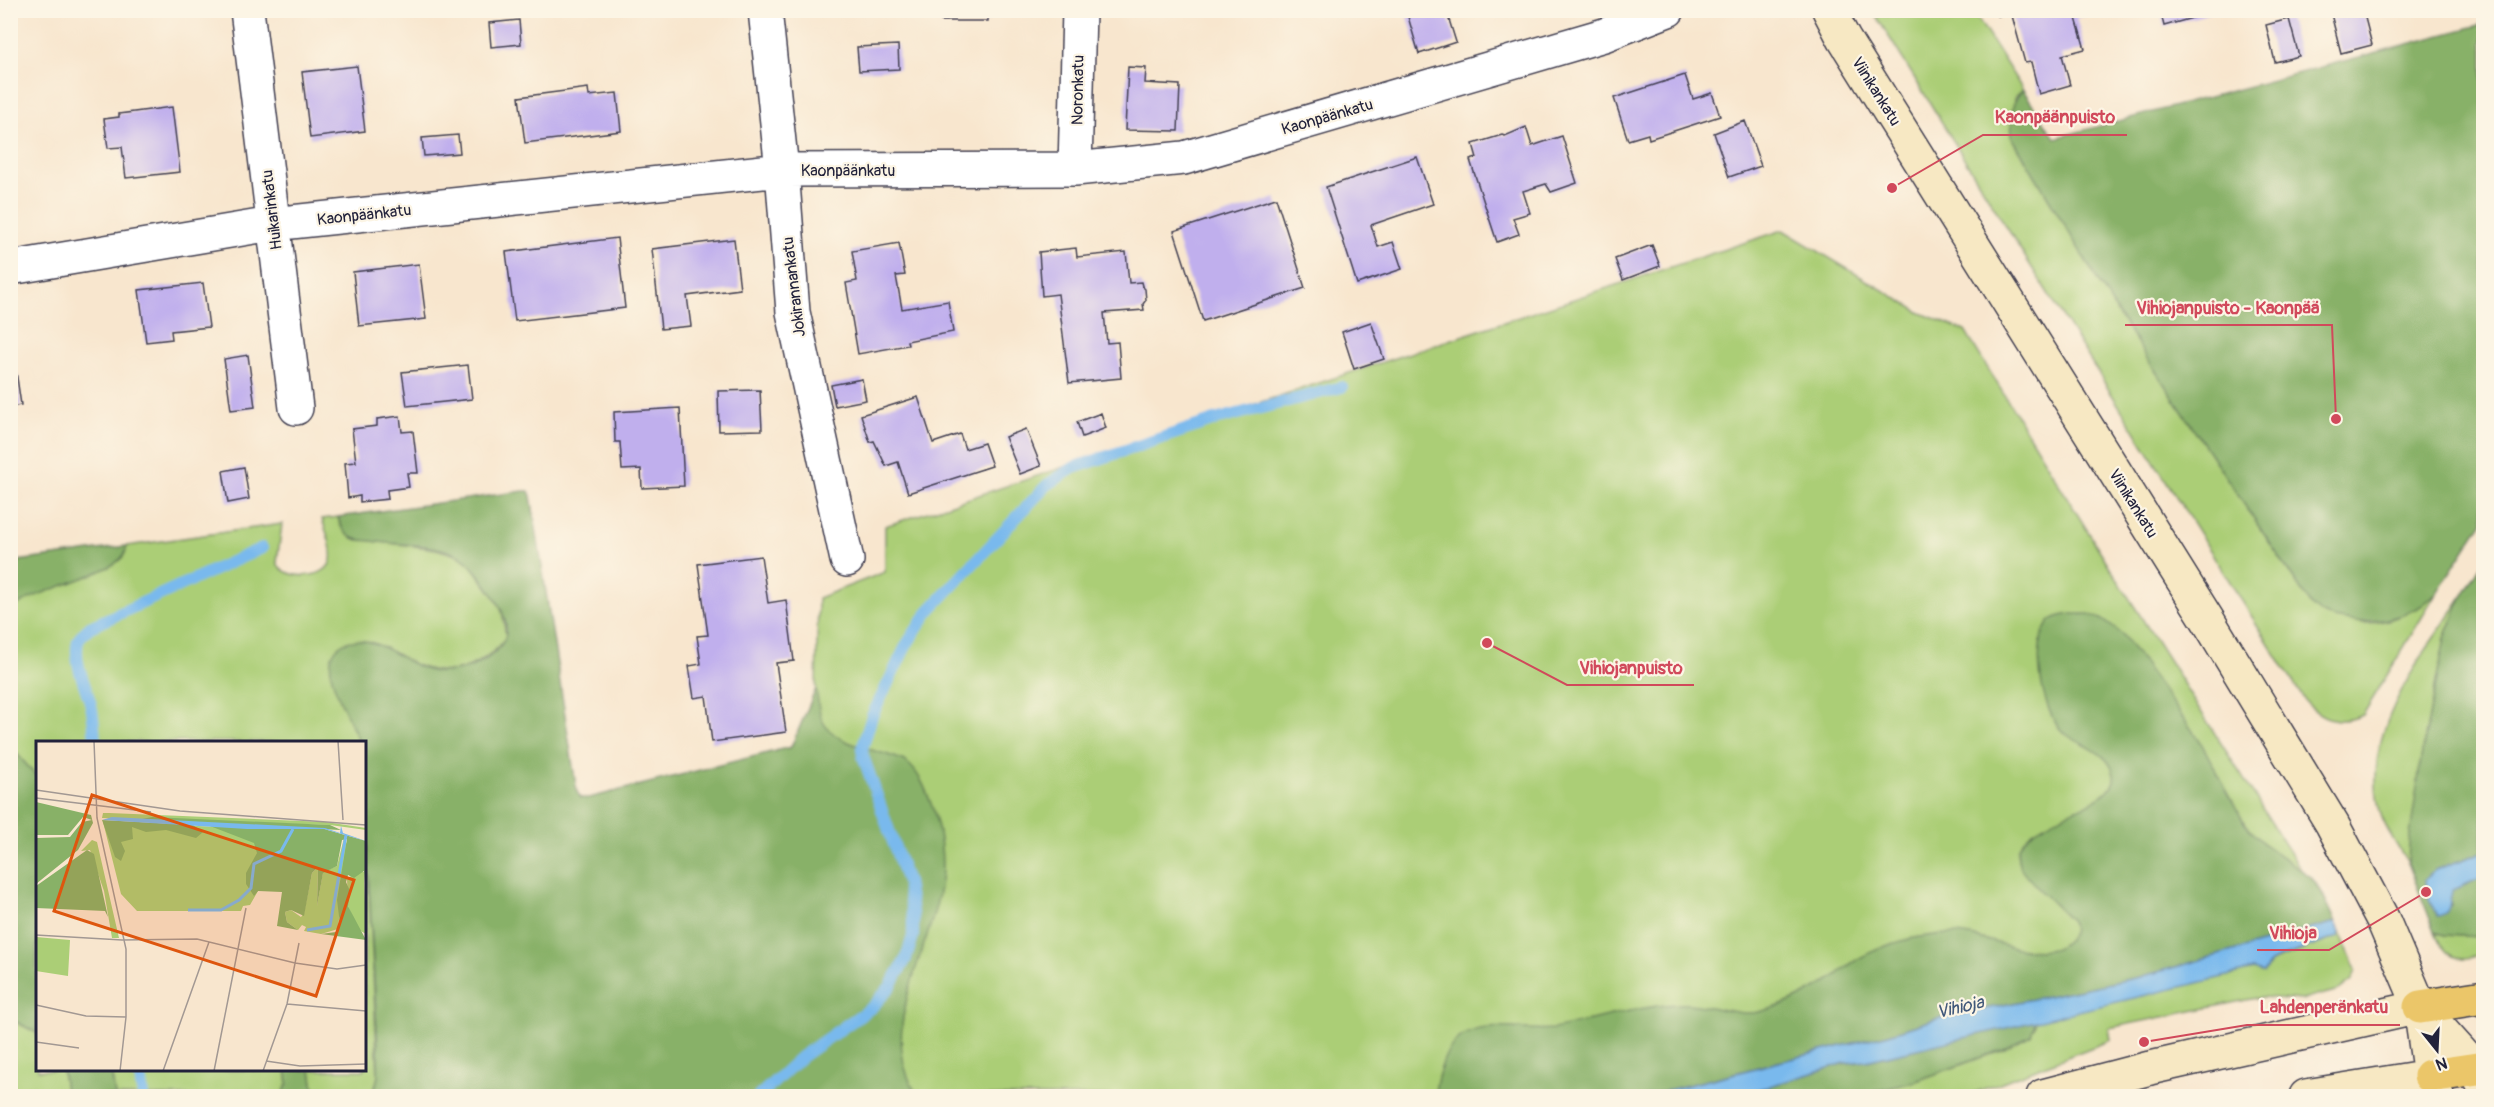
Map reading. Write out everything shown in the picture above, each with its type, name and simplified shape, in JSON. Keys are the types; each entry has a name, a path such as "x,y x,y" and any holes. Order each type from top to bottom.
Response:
{"main road":[{"name":"Viinikankatu","path":"1829,10 1844,39 2215,632 2332,824 2383,920 2420,1008 2433,1086"},
{"path":"2043,1096 2150,1068 2420,1008 2484,997"},
{"name":"Viinikankatu","path":"2420,1008 2481,1075"},
{"path":"2306,1096 2433,1086 2481,1075"}],"street":[{"name":"Huikarinkatu","path":"247,10 296,408"},
{"name":"Jokirannankatu","path":"765,10 782,170 793,312 847,560"},
{"name":"Noronkatu","path":"1075,169 1079,10"},
{"name":"Kaonpäänkatu","path":"10,268 272,224 782,170 1075,169 1184,158 1604,35 1668,10"}],"green space":[{"path":"1873,11 1973,11 2023,90 2015,97 2012,137 2119,316 2311,605 2345,619 2367,623 2389,620 2409,612 2436,594 2363,715 2346,720 2331,719 2318,713 2305,701"},
{"path":"2483,24 2483,521 2436,594 2421,606 2403,615 2383,620 2357,622 2333,618 2322,614 2311,605 2119,316 2012,137 2013,106 2023,90 2055,138"},
{"path":"1783,230 1921,313 1965,331 2119,582 2324,906 1628,1096 849,1096 792,746 816,689 818,598 885,572 885,526"},
{"path":"529,491 577,792 581,798 589,798 791,747 816,689 822,720 833,734 849,743 896,757 911,766 928,796 935,817 942,863 936,908 909,990 903,1017 901,1044 906,1070 918,1096 373,1096 378,1076 378,1049 366,832 366,741 359,741 337,693 330,667 332,656 338,647 346,642 364,641 385,648 422,668 444,672 455,671 487,658 503,642 506,627 502,612 491,591 477,572 461,557 429,547 355,539 345,532 338,517"},
{"path":"338,517 340,525 353,538 436,549 459,556 470,564 494,596 502,611 506,637 494,651 478,662 463,669 450,671 424,668 373,643 352,726 359,741 36,741 36,776 11,747 10,610 39,594 108,566 120,557 127,546 282,524 277,562 281,568 295,575 313,575 328,567 331,560 330,545 322,519"},
{"path":"127,546 124,555 105,569 37,595 11,610 11,562"},
{"path":"2483,561 2483,852 2435,870 2451,906 2450,896 2453,890 2483,877 2483,937 2444,935 2435,932 2408,863 2409,843 2422,752 2445,638 2463,595"},
{"path":"2463,595 2445,638 2422,752 2408,863 2381,815 2376,785 2378,755 2386,726 2398,698"},
{"path":"2071,614 2089,614 2103,620 2122,634 2200,741 2245,824 2264,844 2311,877 2321,891 2336,922 2140,977 1936,1019 1889,1034 1645,1096 1435,1096 1438,1077 1450,1048 1461,1037 1474,1030 1489,1028 1554,1029 1632,1010 1678,1004 1699,1005 1740,1013 1759,1012 1807,994 1869,953 1891,944 1926,936 1963,935 2027,950 2042,951 2055,948 2066,941 2072,932 2071,921 2025,874 2021,868 2018,852 2026,838 2041,827 2099,798 2111,787 2114,775 2111,767 2100,754 2063,732 2049,710 2044,695 2039,661 2044,632 2052,619"},
{"path":"11,747 36,776 36,1032 11,1019"},
{"path":"366,834 378,1076 373,1096 315,1096 311,1071 366,1071"},
{"path":"2340,932 2356,970 2352,980 2339,990 2302,1000 2261,997 2109,1028 2111,1040 1966,1096 1858,1096 1916,1081 2004,1049 2034,1028 2036,1019 2257,969 2261,973 2270,962 2338,937"},
{"path":"2435,932 2444,935 2483,937 2483,956 2458,958 2453,956 2443,948"},
{"path":"10,1019 36,1032 36,1071 62,1071 66,1096 11,1096"},
{"path":"2036,1019 2031,1035 2004,1049 1916,1081 1858,1096 1737,1096 1845,1063 1866,1061"},
{"path":"62,1071 111,1071 115,1096 66,1096"},
{"path":"111,1071 286,1071 288,1083 282,1096 115,1096"},
{"path":"286,1071 311,1071 315,1096 282,1096 288,1083"}],"water":[{"path":"2483,852 2483,877 2453,890 2448,910 2437,916 2426,892 2425,880 2435,870"},
{"path":"2336,922 2340,932 2338,937 2270,962 2263,973 2253,970 1866,1061 1845,1063 1737,1096 1645,1096 1889,1034 1936,1019 2140,977"}],"building":[{"path":"941,10 988,10 988,21 941,21"},
{"path":"1406,10 1446,10 1456,42 1419,54"},
{"path":"1996,10 2103,11 2076,18 2085,49 2062,55 2070,85 2039,94 2031,62 2025,63 2011,12 1998,16"},
{"path":"2160,10 2217,10 2217,11 2164,26"},
{"path":"2330,10 2363,10 2372,45 2341,53"},
{"path":"2289,19 2299,56 2275,62 2266,25"},
{"path":"519,20 521,44 491,47 489,23"},
{"path":"898,45 899,69 859,71 857,47"},
{"path":"357,66 365,131 310,138 302,72"},
{"path":"1128,67 1146,68 1145,83 1180,85 1178,131 1125,130"},
{"path":"1685,75 1693,99 1712,93 1720,116 1649,139 1648,134 1628,140 1614,98"},
{"path":"588,88 589,96 617,93 621,131 525,143 519,97"},
{"path":"172,107 180,172 126,178 122,147 108,148 104,119 119,117 119,114"},
{"path":"1745,121 1761,166 1729,177 1714,133"},
{"path":"1526,127 1532,146 1562,136 1577,183 1551,192 1546,184 1523,191 1530,213 1513,218 1519,234 1497,242 1470,160 1477,158 1473,144 1505,136"},
{"path":"458,135 460,153 424,156 422,138"},
{"path":"1417,157 1433,204 1371,225 1378,247 1393,242 1402,269 1357,284 1326,187"},
{"path":"1276,198 1305,288 1203,321 1174,231"},
{"path":"617,238 625,308 515,321 506,252"},
{"path":"734,239 740,289 687,296 691,326 661,329 652,249"},
{"path":"899,243 905,275 896,276 902,309 948,301 953,332 907,341 908,345 858,354 846,283 857,281 852,251"},
{"path":"1652,245 1660,266 1623,280 1615,259"},
{"path":"1076,248 1077,257 1126,252 1129,283 1141,282 1145,289 1144,310 1104,313 1107,343 1118,342 1121,378 1069,383 1058,294 1042,296 1039,252"},
{"path":"419,264 426,319 359,326 353,272"},
{"path":"203,283 209,327 171,331 172,339 146,342 139,290"},
{"path":"1371,322 1384,359 1354,369 1342,332"},
{"path":"13,350 21,405 10,407 10,351"},
{"path":"248,355 255,407 231,410 224,359"},
{"path":"468,365 472,399 407,406 402,372"},
{"path":"862,379 866,400 835,406 831,385"},
{"path":"760,390 762,430 719,431 718,391"},
{"path":"918,397 933,443 960,434 965,449 984,443 992,466 908,493 898,462 886,466 874,441 870,442 861,415"},
{"path":"680,408 684,486 642,488 641,469 622,470 620,442 615,442 614,412"},
{"path":"1101,413 1106,428 1082,437 1077,422"},
{"path":"400,416 402,432 413,431 418,473 407,473 409,487 387,490 388,499 360,502 360,496 348,498 345,463 356,462 352,429 377,426 377,419"},
{"path":"1026,429 1041,466 1020,474 1005,437"},
{"path":"244,467 249,499 228,503 223,471"},
{"path":"761,556 768,603 786,600 794,661 776,663 786,732 712,742 706,696 694,698 689,666 701,664 697,636 708,635 698,564"}],"waterway":[{"path":"759,1096 801,1057 872,1007 890,987 906,959 913,936 913,919 907,882 862,749 872,716 907,644 928,612 1047,485 1073,468 1215,420 1342,387"},
{"path":"95,741 92,710 77,657 78,641 81,635 90,627 262,548"},
{"path":"139,1071 143,1096"}],"place":[{"name":"Kaonpäänpuisto","path":"1892,188"},
{"name":"Vihiojanpuisto - Kaonpää","path":"2336,419"},
{"name":"Vihiojanpuisto","path":"1487,643"},
{"name":"Vihioja","path":"2426,892"},
{"name":"Lahdenperänkatu","path":"2144,1042"}]}
